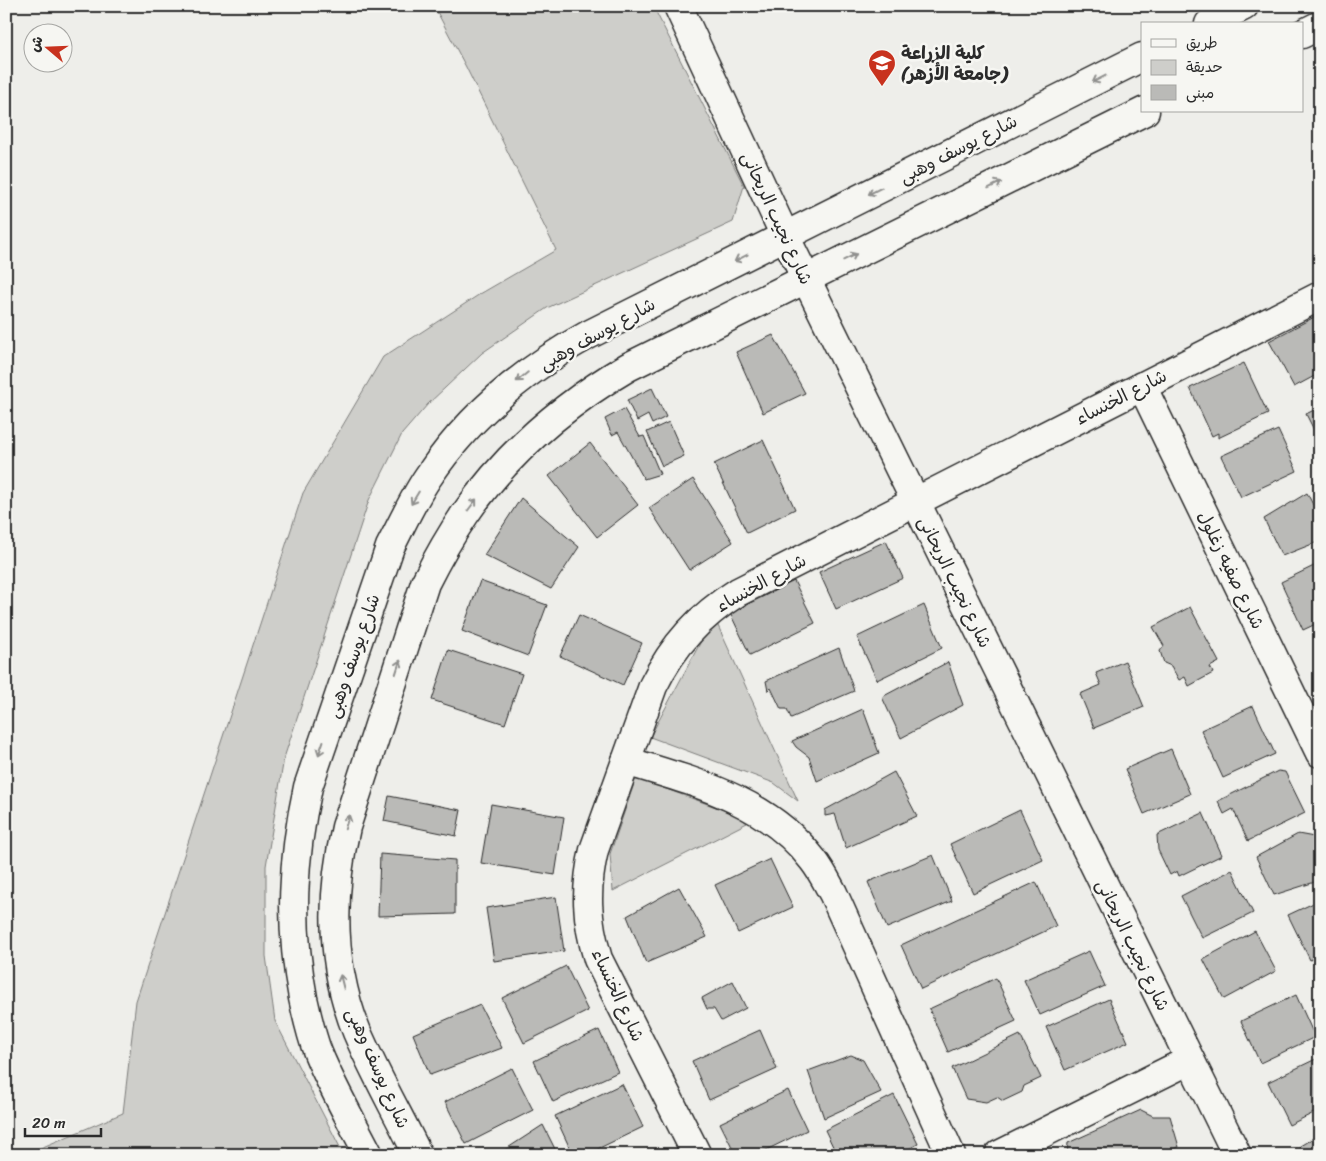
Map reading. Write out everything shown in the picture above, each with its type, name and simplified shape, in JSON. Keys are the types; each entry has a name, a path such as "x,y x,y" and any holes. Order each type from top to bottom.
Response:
{"street":[{"name":"شارع نجيب الريحانى","path":"678,6 785,236 1236,1155"},
{"path":"1213,22 1239,7"},
{"path":"1304,33 1320,25"},
{"name":"شارع يوسف وهبى","path":"369,1155 318,1052 306,1014 298,974 294,934 293,894 295,858 300,822 308,787 390,548 407,512 428,478 451,446 478,416 530,371 558,352 588,335 1141,58"},
{"name":"شارع يوسف وهبى","path":"418,1155 357,1032 341,978 334,920 336,880 346,827 425,583 464,514 489,482 528,440 568,405 597,385 628,367 1143,112"},
{"name":"شارع الخنساء","path":"697,1155 598,959 590,932 587,895 589,872 594,850 654,686 662,668 685,634 701,618 738,592 1320,296"},
{"name":"شارع صفيه زغلول","path":"1142,386 1320,753"},
{"path":"626,761 708,786 736,799 773,822 795,840 814,860 833,893 951,1155"},
{"path":"999,1155 1190,1060"}],"green space":[{"path":"434,6 653,6 744,186 733,222 547,308 482,353 428,404 402,434 369,500 284,758 266,866 266,956 275,1021 344,1155 24,1155 123,1113 136,1001 303,493 383,357 480,294 556,250"},
{"path":"714,617 798,801 774,783 650,737"},
{"path":"636,778 735,814 747,823 613,891 610,854"}],"building":[{"path":"1320,314 1320,373 1294,387 1269,341"},
{"path":"773,335 805,393 763,413 736,352"},
{"path":"1244,363 1268,414 1218,438 1218,433 1212,436 1190,388"},
{"path":"652,388 666,417 652,424 648,415 637,421 627,400"},
{"path":"1320,407 1320,442 1306,414"},
{"path":"624,409 640,437 644,436 660,474 644,479 618,432 612,435 605,419"},
{"path":"669,422 684,456 662,466 647,432"},
{"path":"1278,430 1297,471 1241,497 1221,456"},
{"path":"763,440 795,509 747,533 714,464"},
{"path":"590,443 638,505 597,537 549,476"},
{"path":"693,479 733,542 689,570 649,508"},
{"path":"1307,493 1320,518 1320,541 1282,556 1264,519"},
{"path":"521,498 579,547 551,589 484,555"},
{"path":"886,541 903,578 836,609 819,572"},
{"path":"1320,563 1320,622 1303,630 1281,582"},
{"path":"480,581 547,605 528,656 462,631"},
{"path":"794,581 815,623 750,655 730,613"},
{"path":"924,605 942,648 877,680 857,637"},
{"path":"1190,607 1219,662 1210,667 1213,673 1189,686 1185,677 1179,680 1171,666 1164,663 1160,651 1164,646 1153,627"},
{"path":"579,615 642,643 623,685 560,656"},
{"path":"839,648 854,691 791,718 787,709 781,709 771,688 768,691 766,681"},
{"path":"448,650 522,674 505,724 432,700"},
{"path":"1125,661 1144,707 1094,728 1080,694 1101,685 1096,673"},
{"path":"948,662 963,705 901,738 882,697"},
{"path":"1253,706 1275,754 1223,778 1201,730"},
{"path":"863,709 879,753 817,781 809,757 796,747 792,741"},
{"path":"1171,749 1190,794 1144,814 1125,769"},
{"path":"1278,771 1285,772 1305,813 1248,841 1233,809 1224,814 1218,801"},
{"path":"894,772 917,816 846,848 835,814 825,816 825,810"},
{"path":"389,796 461,810 456,836 384,821"},
{"path":"491,804 564,817 555,875 481,863"},
{"path":"1020,810 1043,860 973,893 950,844"},
{"path":"1203,813 1222,855 1179,876 1177,871 1170,875 1158,850 1157,835"},
{"path":"1298,834 1314,837 1320,847 1320,872 1315,882 1274,895 1256,857"},
{"path":"380,854 455,860 455,914 378,916"},
{"path":"933,855 952,901 887,928 868,882"},
{"path":"770,859 793,907 738,933 715,885"},
{"path":"1232,870 1253,913 1202,938 1181,896"},
{"path":"1036,882 1056,926 921,989 901,945"},
{"path":"679,887 707,937 646,963 627,916"},
{"path":"556,897 564,951 494,961 486,908"},
{"path":"1320,900 1320,955 1310,960 1288,915"},
{"path":"1255,931 1276,971 1224,999 1203,959"},
{"path":"1089,951 1105,986 1040,1015 1024,980"},
{"path":"566,966 588,1011 524,1043 502,998"},
{"path":"996,978 1016,1021 948,1052 929,1009"},
{"path":"733,981 746,1008 721,1021 714,1009 707,1009 702,998"},
{"path":"1296,995 1315,1037 1260,1063 1241,1021"},
{"path":"1109,999 1128,1042 1065,1070 1046,1027"},
{"path":"480,1005 502,1048 430,1075 413,1034"},
{"path":"599,1030 618,1072 553,1102 534,1061"},
{"path":"760,1030 777,1069 709,1100 692,1061"},
{"path":"1020,1035 1041,1078 1024,1086 1022,1092 1003,1101 997,1097 986,1102 966,1099 952,1068"},
{"path":"851,1055 863,1060 881,1092 824,1118 808,1071"},
{"path":"1320,1057 1320,1110 1289,1125 1268,1082"},
{"path":"512,1068 533,1110 466,1144 445,1102"},
{"path":"622,1084 643,1127 585,1155 573,1155 555,1116"},
{"path":"788,1090 807,1130 756,1155 736,1155 720,1123"},
{"path":"894,1095 918,1144 897,1155 837,1155 825,1130"},
{"path":"1141,1110 1153,1116 1170,1116 1179,1147 1166,1153 1167,1155 1067,1155 1068,1143"},
{"path":"543,1125 558,1155 497,1155"},
{"path":"1320,1134 1320,1155 1304,1155 1300,1146"},
{"path":"820,1148 823,1155 807,1155"}],"place":[{"name":"كلية الزراعة (جامعة الأزهر)","path":"882,87"}]}
